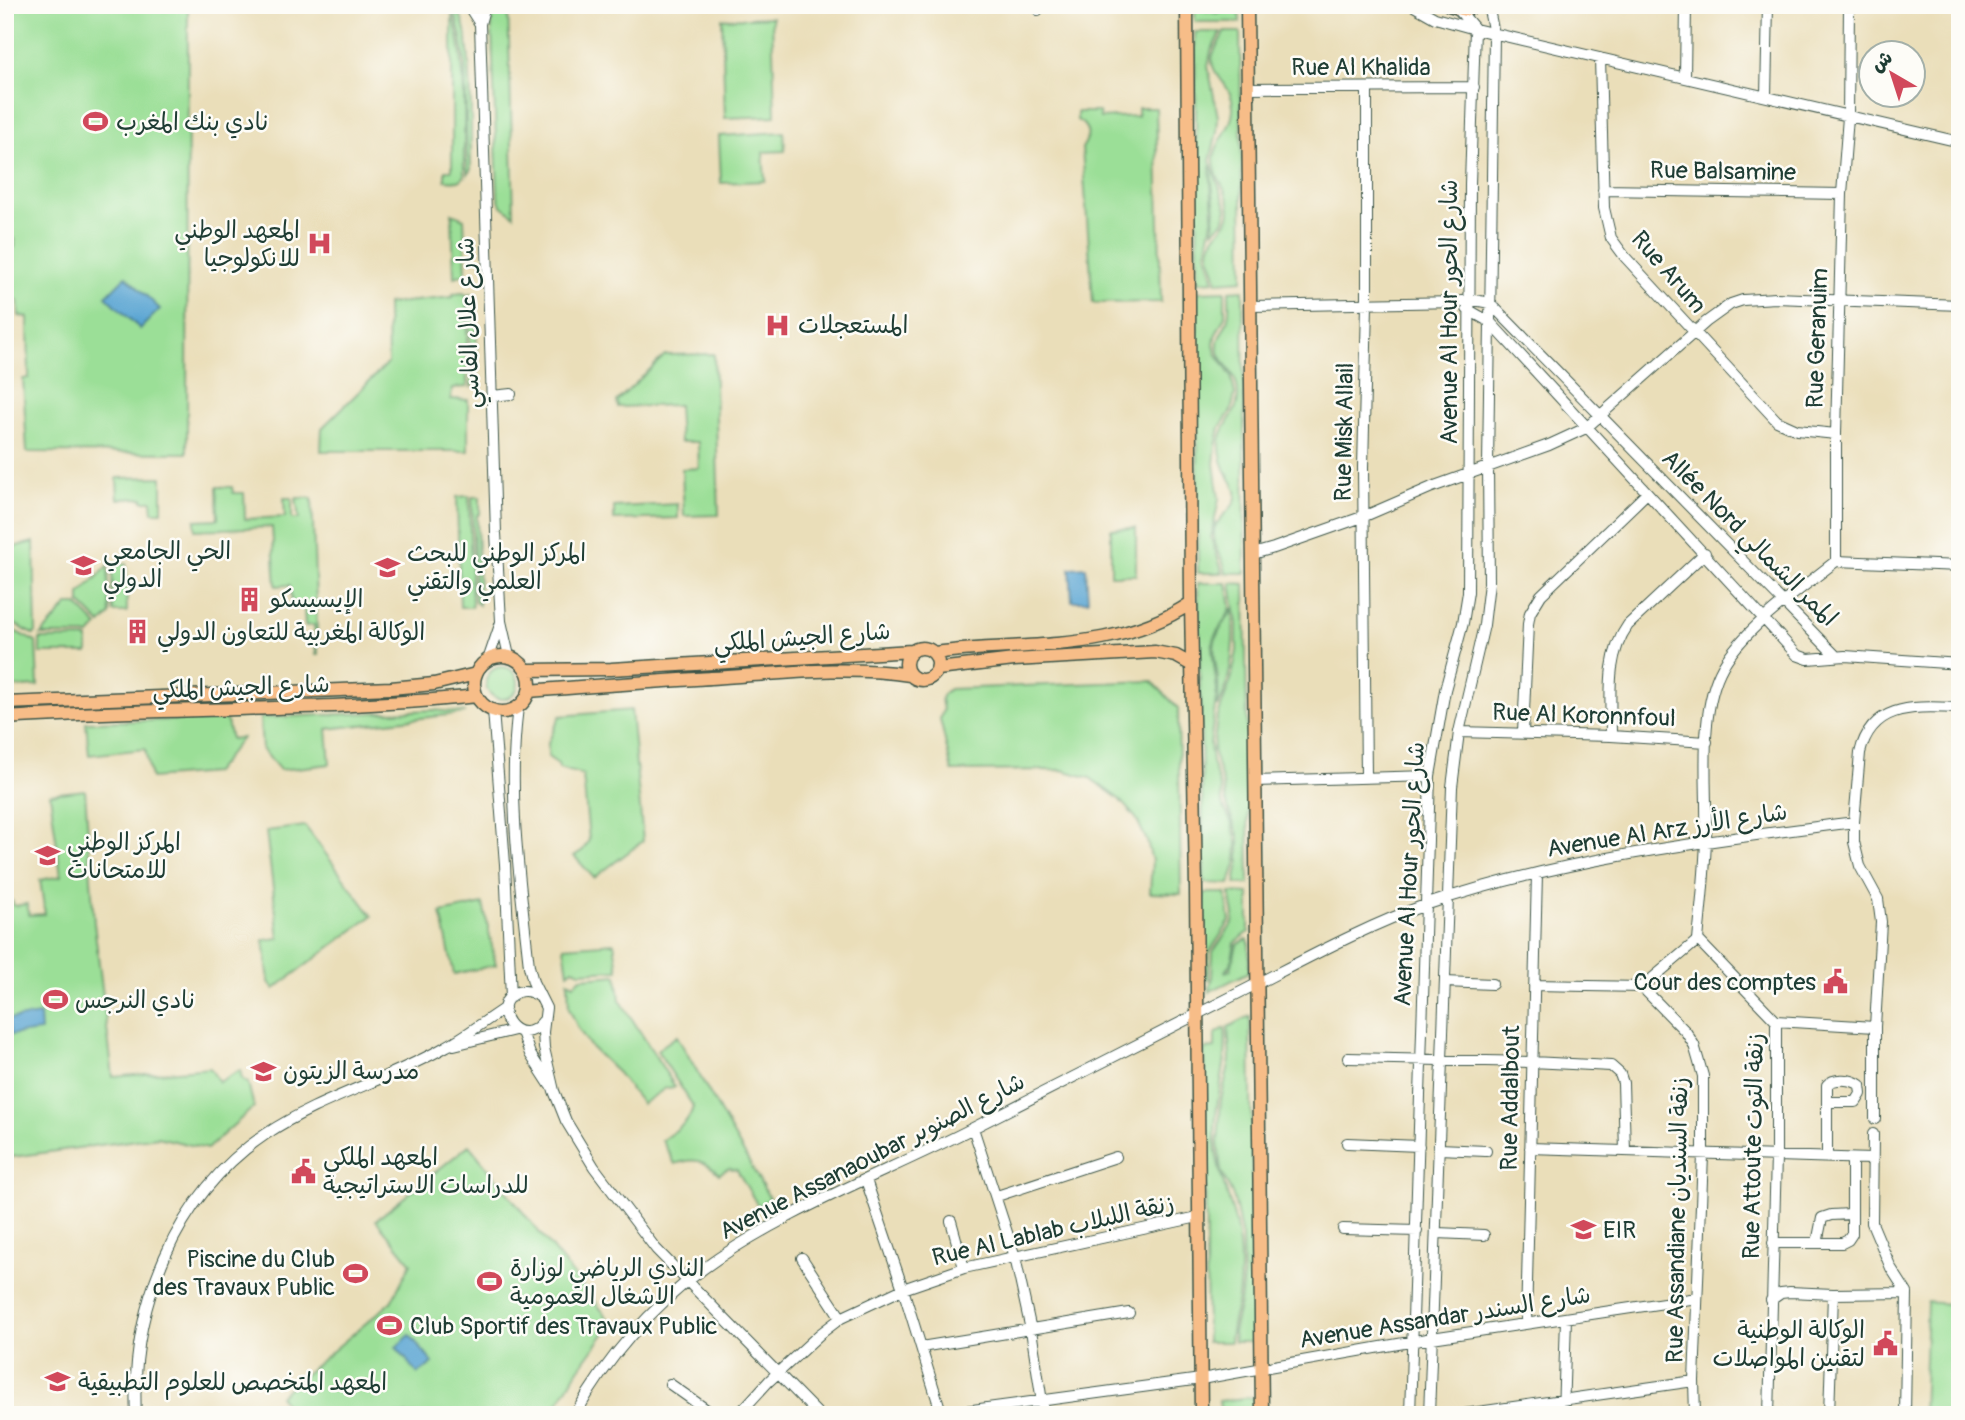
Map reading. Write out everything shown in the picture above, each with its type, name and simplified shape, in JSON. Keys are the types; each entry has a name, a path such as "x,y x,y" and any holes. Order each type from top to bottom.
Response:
{"main road":[{"path":"1187,5 1201,1415"},
{"path":"1247,5 1262,1415"},
{"path":"1454,7 1471,8 1478,5"},
{"path":"934,653 1087,642 1141,629 1161,621 1191,603"},
{"path":"938,669 934,653 925,648 912,651 906,659 905,665 910,675 924,680 930,678 938,669 1014,660 1155,652 1176,656 1192,666"},
{"name":"شارع الجيش الملكي","path":"527,670 611,669 912,651"},
{"path":"509,656 527,670 529,691 518,707 493,710 486,707 477,696 474,685 476,674 488,660 509,656"},
{"name":"شارع الجيش الملكي","path":"529,691 659,680 818,672 880,671 910,675"},
{"name":"شارع الجيش الملكي","path":"5,718 79,707 434,684 476,674"},
{"name":"شارع الجيش الملكي","path":"5,703 79,707 357,704 477,696"}],"street":[{"path":"468,5 481,24"},
{"name":"شارع علال الفاسي","path":"485,5 481,24 492,396 501,621 509,656"},
{"path":"1412,5 1435,19 1494,34 1960,142"},
{"name":"Avenue Al Hour شارع الحور","path":"1429,1415 1452,788 1459,732 1488,604 1494,34 1488,5"},
{"path":"1685,77 1686,5"},
{"path":"1766,96 1768,5"},
{"name":"Rue Geranuim","path":"1836,561 1839,299 1842,194 1848,117 1849,5"},
{"path":"1454,7 1475,29"},
{"name":"Avenue Al Hour شارع الحور","path":"1410,1415 1430,776 1439,717 1468,592 1469,184 1475,29"},
{"name":"Rue Arum","path":"1600,58 1603,190 1606,222 1611,238 1625,257 1777,421 1797,430 1836,434"},
{"name":"Rue Al Khalida","path":"1248,88 1474,87"},
{"name":"Rue Misk Allail","path":"1366,777 1364,516 1367,88"},
{"name":"Rue Balsamine","path":"1603,190 1842,194"},
{"path":"1253,554 1364,516 1586,428 1719,312 1743,300 1839,299 1960,305"},
{"path":"1250,306 1490,303"},
{"name":"Allée Nord الممر الشمالي","path":"1490,303 1837,657"},
{"name":"Allée Nord الممر الشمالي","path":"1469,305 1490,322 1797,655 1808,659 1837,657"},
{"path":"492,396 512,394"},
{"path":"1522,733 1526,639 1530,613 1541,596 1647,493"},
{"path":"1611,736 1613,659 1621,636 1628,625 1705,553"},
{"path":"1534,985 1642,987 1698,940 1706,841 1707,742 1711,695 1717,676 1734,651 1764,619 1836,561 1960,566"},
{"name":"شارع علال الفاسي","path":"488,660 501,621"},
{"path":"1837,657 1960,664"},
{"path":"1875,1119 1875,1027 1881,943 1880,907 1857,858 1854,822 1860,753 1873,727 1891,713 1908,707 1960,708 1960,702"},
{"path":"518,707 513,773 529,966 546,1009 543,1021 544,1048 554,1091 566,1121 611,1191 656,1249 819,1415"},
{"path":"136,1415 136,1360 146,1307 158,1272 172,1242 205,1191 233,1159 284,1124 331,1099 447,1047 505,1008 511,997 505,864 493,710"},
{"name":"Rue Al Koronnfoul","path":"1459,732 1611,736 1707,742"},
{"path":"1255,780 1430,776"},
{"name":"Avenue Al Arz شارع الأرز","path":"1198,1014 1347,939 1426,905 1537,873 1642,851 1854,822"},
{"name":"Rue Addalbout","path":"1525,1324 1537,873"},
{"name":"Rue Attoute زنقة التوت","path":"1698,940 1776,1021 1776,1156 1769,1415"},
{"path":"1445,982 1492,984"},
{"name":"Rue Assandiane زنقة السنديان","path":"1642,987 1686,1032 1700,1059 1703,1076 1695,1415"},
{"path":"511,997 522,991 535,993 540,997"},
{"path":"505,1008 506,1021 518,1031 537,1067 554,1091"},
{"name":"Avenue Assanaoubar شارع الصنوبر","path":"575,1415 622,1346 660,1305 740,1244 1198,1014"},
{"path":"447,1047 534,1030 543,1021"},
{"path":"1776,1021 1875,1027"},
{"path":"1348,1058 1611,1066 1616,1069 1623,1083 1625,1151"},
{"path":"1827,1158 1829,1102"},
{"path":"973,1128 1015,1257 1031,1330 1044,1415"},
{"path":"1873,1134 1872,1223 1891,1268 1907,1293 1905,1415"},
{"path":"1347,1143 1419,1146"},
{"path":"1530,1148 1871,1160"},
{"path":"1438,1149 1486,1151"},
{"path":"997,1196 1116,1157"},
{"path":"1773,1243 1842,1243 1849,1240 1852,1234 1852,1159"},
{"path":"866,1180 903,1289 939,1414"},
{"path":"1817,1243 1822,1219 1831,1215 1852,1214"},
{"name":"Rue Al Lablab زنقة اللبلاب","path":"738,1415 777,1373 841,1318 903,1289 964,1268 1198,1217"},
{"path":"951,1221 964,1268"},
{"path":"1343,1229 1417,1231"},
{"path":"1437,1233 1485,1236"},
{"path":"802,1258 841,1318"},
{"path":"1771,1300 1786,1292 1907,1293"},
{"path":"1829,1415 1833,1294"},
{"name":"Avenue Assandar شارع السندر","path":"939,1414 1262,1369 1411,1341 1697,1298"},
{"path":"921,1347 1129,1313"},
{"path":"1563,1415 1566,1318"},
{"path":"1457,1415 1694,1381"},
{"path":"670,1384 714,1415"}],"green space":[{"name":"نادي بنك المغرب","path":"5,5 188,5 187,453 27,452 23,379 29,378 28,317 19,316 18,300 14,300 5,262 5,247 15,247 15,239 5,238"},
{"path":"453,5 460,15 469,55 471,169 467,175 465,63"},
{"path":"491,5 508,5 514,215 501,205 498,197"},
{"path":"1197,8 1216,13 1239,8 1240,22 1195,22"},
{"path":"452,14 461,54 464,95 464,177 459,181 445,180 445,170 452,170"},
{"path":"772,17 775,116 725,118 722,19"},
{"path":"1195,32 1221,32 1211,51 1208,66 1218,117 1210,161 1227,209 1223,222 1213,231 1215,209 1210,165 1213,215 1206,253 1214,281 1198,282"},
{"path":"1224,32 1240,32 1243,280 1217,282 1210,246 1228,220 1230,209 1214,158 1233,109 1230,94 1215,72 1212,61"},
{"path":"1138,108 1156,108 1161,302 1093,303 1082,148 1087,132 1077,120 1077,112 1099,112 1100,118 1138,116"},
{"path":"784,132 785,151 763,152 765,181 721,183 719,136"},
{"path":"452,213 464,219 466,274 454,277"},
{"path":"1243,290 1245,573 1226,573 1214,533 1217,522 1232,506 1236,497 1236,491 1223,464 1220,441 1235,409 1238,388 1220,354 1218,344 1228,318 1229,291"},
{"path":"1225,291 1225,316 1214,344 1216,353 1231,376 1235,394 1231,411 1220,427 1216,446 1214,464 1219,499 1211,538 1223,573 1198,573 1197,292"},
{"path":"471,293 476,297 477,382 471,387 469,295"},
{"path":"453,294 467,295 467,387 452,388 451,399 468,400 468,451 321,451 322,428 388,363 387,304 453,297"},
{"path":"714,354 719,515 684,516 682,469 699,468 698,442 680,442 678,405 618,407 617,401 665,355"},
{"path":"162,477 162,512 153,512 152,501 143,501 143,498 118,499 117,478"},
{"path":"217,487 232,487 233,493 244,493 245,519 285,517 284,498 292,498 292,519 299,519 296,498 312,498 318,655 314,625 305,626 304,606 292,606 290,585 276,586 272,527 195,530 195,520 218,519"},
{"path":"469,496 472,607 460,607 457,497"},
{"path":"472,497 480,497 480,514 477,515 479,605 475,602"},
{"path":"678,504 678,518 614,520 614,507"},
{"path":"1136,528 1136,575 1111,575 1111,529"},
{"path":"34,542 34,635 5,619 5,549"},
{"path":"112,564 126,564 127,612 113,612"},
{"path":"108,566 110,615 101,624 80,603 80,594"},
{"path":"1198,583 1227,583 1231,607 1215,635 1212,648 1217,690 1210,745 1222,804 1231,821 1237,842 1236,864 1230,884 1204,883"},
{"path":"1231,583 1245,584 1249,884 1235,884 1239,863 1239,837 1226,803 1213,750 1217,719 1232,677 1237,651 1237,624"},
{"path":"68,605 77,605 98,626 90,635 41,635"},
{"path":"1233,608 1232,659 1227,684 1218,707 1215,641"},
{"path":"5,626 36,642 38,686 5,688"},
{"path":"88,638 88,653 40,653 40,639"},
{"path":"502,667 514,671 518,683 514,695 502,699 490,695 486,683 490,671"},
{"path":"1152,681 1178,708 1181,894 1150,893 1152,861 1147,841 1136,818 1119,799 1090,778 1062,770 952,771 940,719 943,710 941,699 949,689"},
{"path":"433,710 465,713 327,729 330,764 280,770 262,749 260,718"},
{"path":"631,710 643,841 594,878 574,856 583,850 589,840 583,775 559,768 558,764 548,757 548,743 560,716"},
{"path":"224,719 231,739 242,738 214,773 151,778 145,749 89,755 86,722"},
{"name":"نادي النرجس","path":"85,790 94,923 113,1077 210,1068 219,1082 240,1070 242,1079 248,1083 254,1107 207,1149 158,1137 5,1158 5,897 12,901 14,906 27,904 29,915 45,914 40,880 61,876 50,794"},
{"path":"305,826 372,916 274,989 269,982 264,940 279,938 266,831"},
{"path":"1204,893 1226,893 1230,921 1209,953 1207,980 1205,978"},
{"path":"1230,893 1249,894 1249,932 1235,943 1231,964 1225,971 1231,969 1237,945 1247,939 1249,972 1209,992 1213,952 1233,923"},
{"path":"483,904 496,965 454,974 441,913"},
{"path":"614,943 618,970 580,972 573,969 568,973 564,947"},
{"path":"617,975 620,1000 675,1087 666,1088 642,1104 618,1073 590,1046 569,1008 568,981 574,984 581,978"},
{"path":"1250,1016 1254,1342 1234,1342 1233,1332 1243,1277 1242,1237 1234,1198 1221,1171 1218,1142 1221,1100 1230,1060 1228,1027"},
{"path":"1225,1028 1225,1056 1215,1135 1218,1164 1237,1230 1239,1282 1230,1342 1207,1342 1204,1049 1215,1048 1215,1034"},
{"path":"677,1036 770,1199 758,1206 737,1170 729,1168 719,1174 699,1161 675,1164 662,1140 685,1122 693,1106 657,1050"},
{"name":"النادي الرياضي لوزارة الاشغال العمومية","path":"469,1145 612,1323 551,1415 295,1415 279,1396 391,1302 411,1263 376,1220"},
{"path":"1927,1302 1960,1305 1960,1415 1923,1415"},
{"path":"1254,1397 1254,1415 1221,1415 1219,1401"}],"water":[{"path":"126,276 160,309 140,329 106,296"},
{"path":"1086,567 1088,601 1072,601 1070,568"},
{"path":"40,1015 41,1031 10,1035 8,1019"},
{"path":"410,1335 433,1363 418,1374 396,1347"}],"place":[{"name":"نادي بنك المغرب","path":"96,122"},
{"name":"المعهد الوطني للانكولوجيا","path":"320,244"},
{"name":"المستعجلات","path":"778,325"},
{"name":"الحي الجامعي الدولي","path":"83,565"},
{"name":"المركز الوطني للبحث العلمي والتقني","path":"387,567"},
{"name":"اﻹيسيسكو","path":"250,599"},
{"name":"الوكالة المغربية للتعاون الدولي","path":"137,632"},
{"name":"المركز الوطني للامتحانات","path":"47,856"},
{"name":"Cour des comptes","path":"1836,982"},
{"name":"نادي النرجس","path":"55,1000"},
{"name":"مدرسة الزيتون","path":"263,1071"},
{"name":"المعهد الملكي للدراسات الاستراتيجية","path":"303,1171"},
{"name":"EIR","path":"1583,1230"},
{"name":"Piscine du Club des Travaux Public","path":"355,1273"},
{"name":"النادي الرياضي لوزارة الاشغال العمومية","path":"490,1282"},
{"name":"Club Sportif des Travaux Public","path":"390,1326"},
{"name":"الوكالة الوطنية لتقنين المواصلات","path":"1885,1344"},
{"name":"المعهد المتخصص للعلوم التطبيقية","path":"58,1382"}]}
